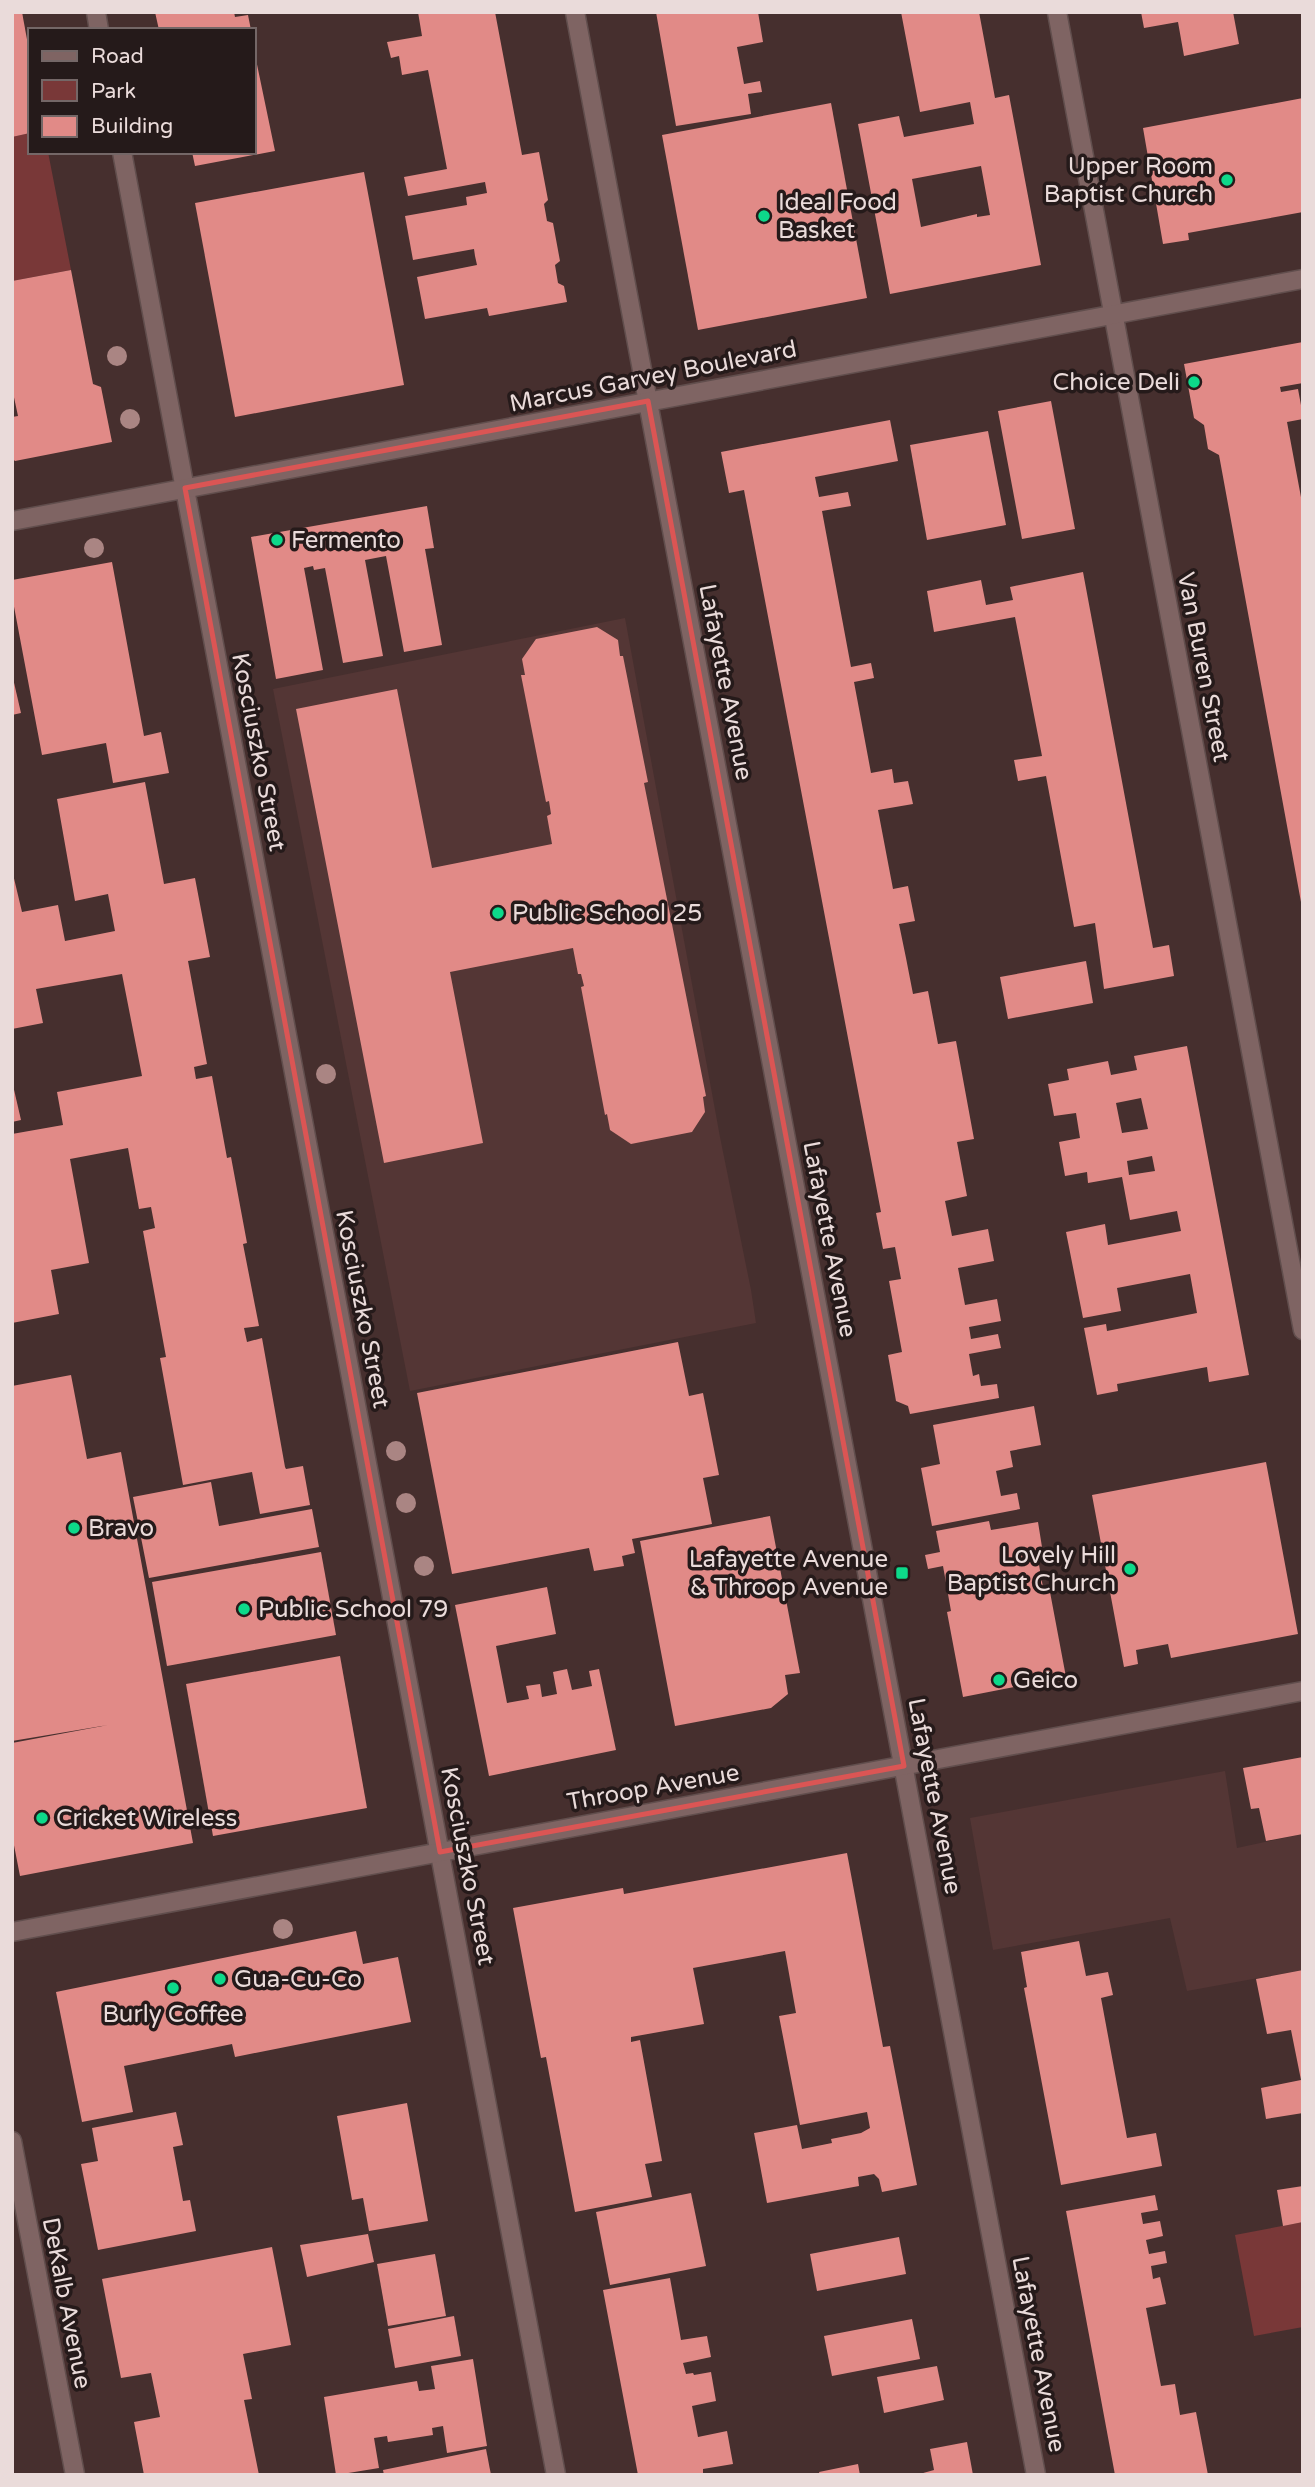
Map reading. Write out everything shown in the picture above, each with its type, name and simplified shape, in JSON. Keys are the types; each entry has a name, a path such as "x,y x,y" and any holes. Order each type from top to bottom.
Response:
{"street":[{"name":"Lafayette Avenue","path":"575,12 1037,2475"},
{"name":"Van Buren Street","path":"1057,12 1303,1330"},
{"name":"Kosciuszko Street","path":"122,154 556,2475"},
{"name":"Marcus Garvey Boulevard","path":"12,521 1303,279"},
{"name":"Throop Avenue","path":"12,1932 1303,1691"},
{"name":"DeKalb Avenue","path":"12,2141 75,2475"}],"highlighted area":[{"path":"648,401 904,1766 440,1852 185,488"}],"shaded area":[{"name":"Public School 25","path":"625,618 756,1323 410,1391 273,689"},
{"path":"1225,1771 1237,1848 1303,1834 1303,1970 1187,1991 1170,1918 993,1950 970,1818"}],"green space":[{"path":"28,133 28,154 48,154 71,270 12,281 12,137"},
{"path":"1303,2222 1303,2327 1254,2336 1235,2235"}],"building":[{"path":"12,12 22,12 28,45 28,133 12,137"},
{"path":"155,12 234,12 235,17 248,15 251,28 159,28"},
{"path":"418,12 495,12 522,155 539,152 548,200 544,204 547,221 553,223 560,261 555,265 558,283 564,286 567,302 489,316 487,308 425,319 417,277 477,265 474,249 413,260 405,216 467,205 466,197 487,193 485,182 408,196 404,177 447,169 428,70 402,75 399,56 391,58 387,42 422,36"},
{"path":"656,12 758,12 763,42 737,47 744,84 760,81 762,92 748,94 751,114 676,126"},
{"path":"901,12 979,12 995,98 1009,95 1041,265 890,294 858,124 899,116 904,137 974,124 970,102 920,112","holes":["981,166 990,215 977,217 977,214 921,227 912,179"]},
{"path":"1141,12 1233,12 1239,44 1184,56 1178,22 1144,28"},
{"path":"256,60 275,151 195,166 192,154 256,154"},
{"name":"Upper Room Baptist Church","path":"1303,98 1303,212 1188,233 1189,240 1163,244 1143,128"},
{"name":"Ideal Food Basket","path":"831,103 867,298 698,330 662,135"},
{"path":"364,172 404,385 235,417 195,203"},
{"path":"71,270 93,384 101,387 112,442 15,461 12,458 12,417 18,416 12,388 12,281"},
{"path":"1303,342 1303,383 1280,387 1281,392 1298,389 1303,416 1303,419 1287,422 1303,508 1301,902 1219,455 1208,449 1204,425 1194,418 1184,364"},
{"path":"1051,401 1075,529 1022,539 998,411"},
{"path":"890,420 898,461 815,477 819,497 848,492 851,506 822,511 851,667 871,663 874,678 854,682 871,773 892,769 894,783 908,781 913,804 878,810 893,889 908,886 915,921 899,924 913,994 928,991 938,1044 956,1041 974,1139 957,1142 967,1196 945,1201 952,1236 988,1229 994,1261 958,1268 965,1305 997,1299 1001,1321 969,1327 971,1339 998,1334 1001,1348 969,1354 973,1376 979,1374 981,1386 997,1384 999,1398 910,1414 908,1406 896,1401 888,1355 902,1352 889,1281 901,1279 895,1247 883,1249 876,1213 881,1212 744,490 729,493 721,452"},
{"path":"988,431 1006,525 927,540 910,445"},
{"path":"427,506 434,548 425,549 442,645 404,652 386,556 365,560 383,656 343,663 325,568 314,570 313,566 304,568 323,670 276,679 251,537"},
{"path":"112,562 144,736 161,732 169,773 113,783 106,743 42,755 12,596 12,580"},
{"path":"1083,572 1153,948 1169,945 1174,976 1104,989 1095,923 1074,927 1046,776 1018,781 1014,760 1042,756 1015,617 934,632 927,591 981,580 986,605 1013,600 1010,587"},
{"path":"597,627 618,640 620,656 623,656 648,782 644,783 706,1096 703,1097 705,1112 692,1132 631,1144 610,1130 581,987 584,986 581,974 578,974 573,948 450,972 483,1143 384,1163 296,709 397,689 432,868 552,844 547,816 551,814 549,801 546,802 521,675 525,675 522,659 536,639"},
{"path":"12,674 21,713 12,715"},
{"path":"145,782 164,884 195,878 210,957 188,961 207,1064 194,1067 196,1079 212,1076 227,1158 231,1157 247,1243 243,1244 259,1326 244,1328 247,1342 262,1338 285,1467 303,1466 310,1505 260,1514 252,1472 183,1485 160,1358 166,1357 143,1231 155,1228 151,1207 139,1209 128,1148 70,1159 89,1263 51,1270 59,1314 12,1323 12,1134 63,1125 57,1092 142,1076 122,974 36,989 43,1023 12,1029 12,870 22,912 58,905 65,941 115,931 108,894 75,901 57,799"},
{"path":"1086,961 1093,1003 1008,1019 1000,977"},
{"path":"1187,1046 1249,1375 1209,1382 1207,1367 1117,1384 1118,1391 1097,1395 1084,1328 1106,1324 1107,1331 1197,1313 1190,1274 1117,1288 1121,1311 1083,1318 1066,1232 1105,1224 1108,1245 1181,1231 1177,1211 1130,1220 1122,1177 1088,1183 1087,1172 1065,1176 1059,1142 1080,1138 1076,1113 1054,1116 1048,1084 1069,1080 1067,1069 1108,1061 1111,1075 1137,1070 1134,1056","holes":["1141,1098 1148,1129 1122,1133 1116,1103","1152,1156 1155,1171 1129,1175 1127,1161"]},
{"path":"12,1081 21,1120 12,1122"},
{"path":"678,1342 689,1396 703,1393 719,1475 703,1478 712,1524 632,1539 635,1553 622,1556 624,1566 594,1571 589,1548 452,1574 417,1393"},
{"path":"71,1375 87,1459 121,1452 193,1843 20,1876 12,1835 12,1743 108,1725 12,1741 12,1386"},
{"path":"1034,1406 1041,1445 1010,1451 1013,1467 996,1471 1001,1496 1017,1493 1020,1509 932,1526 921,1468 940,1464 933,1425"},
{"path":"1266,1462 1298,1634 1171,1658 1168,1644 1136,1650 1138,1664 1124,1667 1092,1495"},
{"path":"211,1482 219,1526 312,1509 319,1547 149,1578 133,1497"},
{"path":"770,1516 800,1673 785,1675 788,1694 771,1708 675,1726 640,1541"},
{"path":"989,1521 991,1530 1038,1522 1042,1547 1036,1548 1044,1593 1050,1592 1066,1677 963,1697 947,1612 951,1611 943,1566 928,1569 925,1555 940,1552 936,1531"},
{"name":"Public School 79","path":"321,1552 336,1635 167,1666 152,1582"},
{"path":"547,1587 556,1634 496,1646 507,1703 529,1699 526,1686 540,1684 542,1697 557,1694 553,1672 567,1669 572,1690 592,1686 589,1671 599,1669 616,1750 489,1776 455,1605"},
{"path":"340,1656 367,1808 213,1836 186,1684"},
{"path":"1303,1757 1303,1834 1266,1841 1259,1808 1251,1809 1243,1768"},
{"path":"847,1853 883,2047 890,2046 917,2185 882,2192 879,2179 874,2174 858,2177 859,2186 767,2203 754,2133 797,2125 802,2149 832,2143 831,2139 861,2133 870,2128 867,2112 800,2125 779,2016 796,2013 785,1951 693,1968 704,2024 631,2037 631,2042 640,2040 662,2161 645,2164 652,2197 575,2212 546,2057 541,2058 513,1908 623,1888 624,1894"},
{"path":"356,1931 363,1964 398,1957 411,2022 235,2057 232,2044 124,2066 133,2112 82,2122 56,1992"},
{"path":"1079,1941 1086,1976 1108,1972 1113,1995 1101,1998 1127,2138 1156,2133 1162,2166 1061,2185 1024,1988 1027,1987 1021,1952"},
{"path":"1303,1970 1303,2113 1266,2119 1261,2088 1301,2080 1291,2030 1267,2034 1256,1979"},
{"path":"407,2103 428,2221 369,2231 363,2198 352,2200 337,2116"},
{"path":"176,2112 183,2145 173,2147 183,2201 190,2200 196,2231 98,2250 81,2164 98,2161 92,2128"},
{"path":"1303,2186 1303,2222 1283,2226 1277,2190"},
{"path":"691,2193 706,2266 610,2285 596,2212"},
{"path":"1155,2195 1158,2210 1141,2213 1143,2224 1160,2221 1163,2236 1146,2240 1149,2254 1165,2251 1167,2263 1151,2266 1153,2279 1160,2277 1166,2304 1146,2308 1161,2386 1175,2384 1180,2415 1196,2412 1208,2475 1115,2475 1066,2211"},
{"path":"368,2234 374,2262 307,2277 300,2245"},
{"path":"899,2237 906,2274 817,2291 810,2254"},
{"path":"272,2247 291,2345 243,2354 252,2399 244,2400 259,2475 144,2475 134,2422 160,2417 151,2373 121,2378 102,2279"},
{"path":"435,2254 446,2316 388,2326 377,2264"},
{"path":"670,2278 681,2340 707,2336 711,2357 683,2363 686,2374 711,2372 716,2401 692,2406 698,2437 727,2431 733,2464 703,2469 703,2475 638,2475 603,2290"},
{"path":"454,2316 461,2356 395,2368 388,2329"},
{"path":"912,2319 920,2359 832,2376 824,2336"},
{"path":"473,2359 487,2446 447,2453 443,2426 432,2428 433,2435 388,2442 387,2436 374,2438 379,2468 336,2475 324,2397 417,2381 419,2391 435,2389 431,2366"},
{"path":"937,2366 944,2400 884,2413 877,2377"},
{"path":"967,2442 973,2475 916,2475 934,2470 930,2449"},
{"path":"486,2449 491,2475 384,2475 383,2470"},
{"path":"858,2464 860,2475 820,2475 819,2472"}],"place":[{"name":"Upper Room Baptist Church","path":"1227,180"},
{"name":"Ideal Food Basket","path":"764,216"},
{"name":"Choice Deli","path":"1194,382"},
{"name":"Fermento","path":"277,540"},
{"name":"Public School 25","path":"498,913"},
{"name":"Bravo","path":"74,1528"},
{"name":"Lovely Hill Baptist Church","path":"1130,1569"},
{"name":"Lafayette Avenue & Throop Avenue","path":"902,1573"},
{"name":"Public School 79","path":"244,1609"},
{"name":"Geico","path":"999,1680"},
{"name":"Cricket Wireless","path":"42,1818"},
{"name":"Gua-Cu-Co","path":"220,1979"},
{"name":"Burly Coffee","path":"173,1988"}]}
